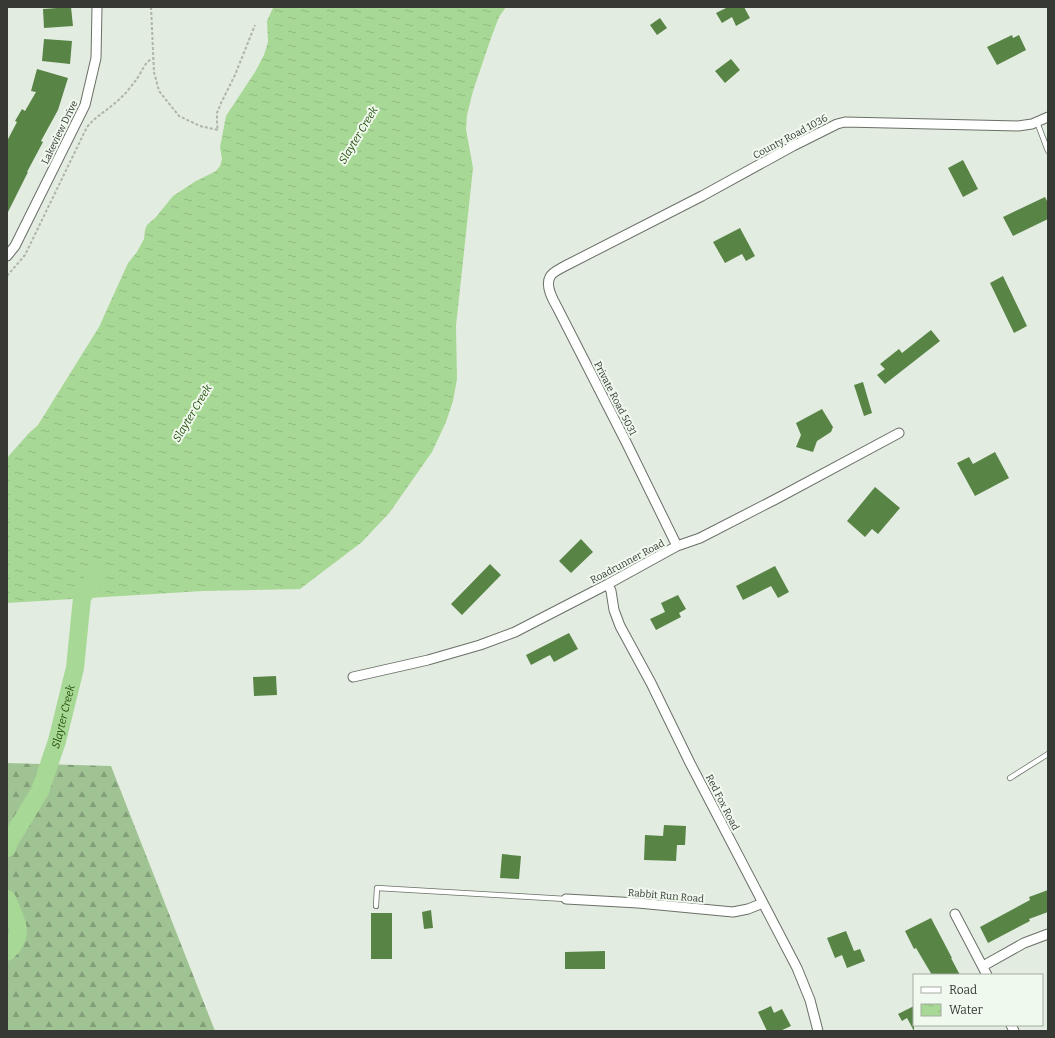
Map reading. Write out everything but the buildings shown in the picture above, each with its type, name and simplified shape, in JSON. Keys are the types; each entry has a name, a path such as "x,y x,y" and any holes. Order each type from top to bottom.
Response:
{"street":[{"name":"Lakeview Drive","path":"7,256 15,246 85,105 96,58 97,7"},
{"name":"County Road 1036","path":"565,266 702,196 793,146 837,124 845,122 1018,126 1037,122 1048,117"},
{"name":"Private Road 5031","path":"565,266 550,277 548,281 551,294 677,546"},
{"name":"Roadrunner Road","path":"353,677 428,660 480,645 515,632 608,584 677,546 700,538 776,499 899,433"},
{"name":"Red Fox Road","path":"608,584 611,591 614,610 620,626 651,683 690,764 788,950 805,986 816,1018 818,1031"},
{"name":"Rabbit Run Road","path":"566,899 733,912 748,909 763,903"},
{"path":"955,914 987,974"},
{"path":"983,966 1024,943 1048,934"}],"lane":[{"path":"1037,122 1048,151"},
{"path":"1010,778 1048,754"},
{"path":"376,906 377,888 566,899"}],"path":[{"path":"151,7 154,72 159,91 179,116 200,126 218,130 217,113 235,76 255,25"},
{"path":"7,276 25,255 87,127 123,96 147,62 150,59 153,59"}],"green space":[{"path":"7,763 111,766 215,1031 7,1031"}],"water":[{"path":"274,7 506,7 499,17 491,38 473,91 467,115 466,129 473,168 456,326 457,379 453,401 446,422 432,452 390,512 362,542 300,589 203,591 7,603 7,458 38,425 99,327 128,263 137,252 144,239 147,225 156,217 173,196 196,181 216,171 220,166 222,159 220,147 226,116 255,72 264,55 268,42 267,21"}],"waterway":[{"name":"Slayter Creek","path":"7,848 9,842 40,791 57,741 75,668 82,598 95,577"},
{"name":"Slayter Creek","path":"7,899 18,926 17,939 7,952"}]}
